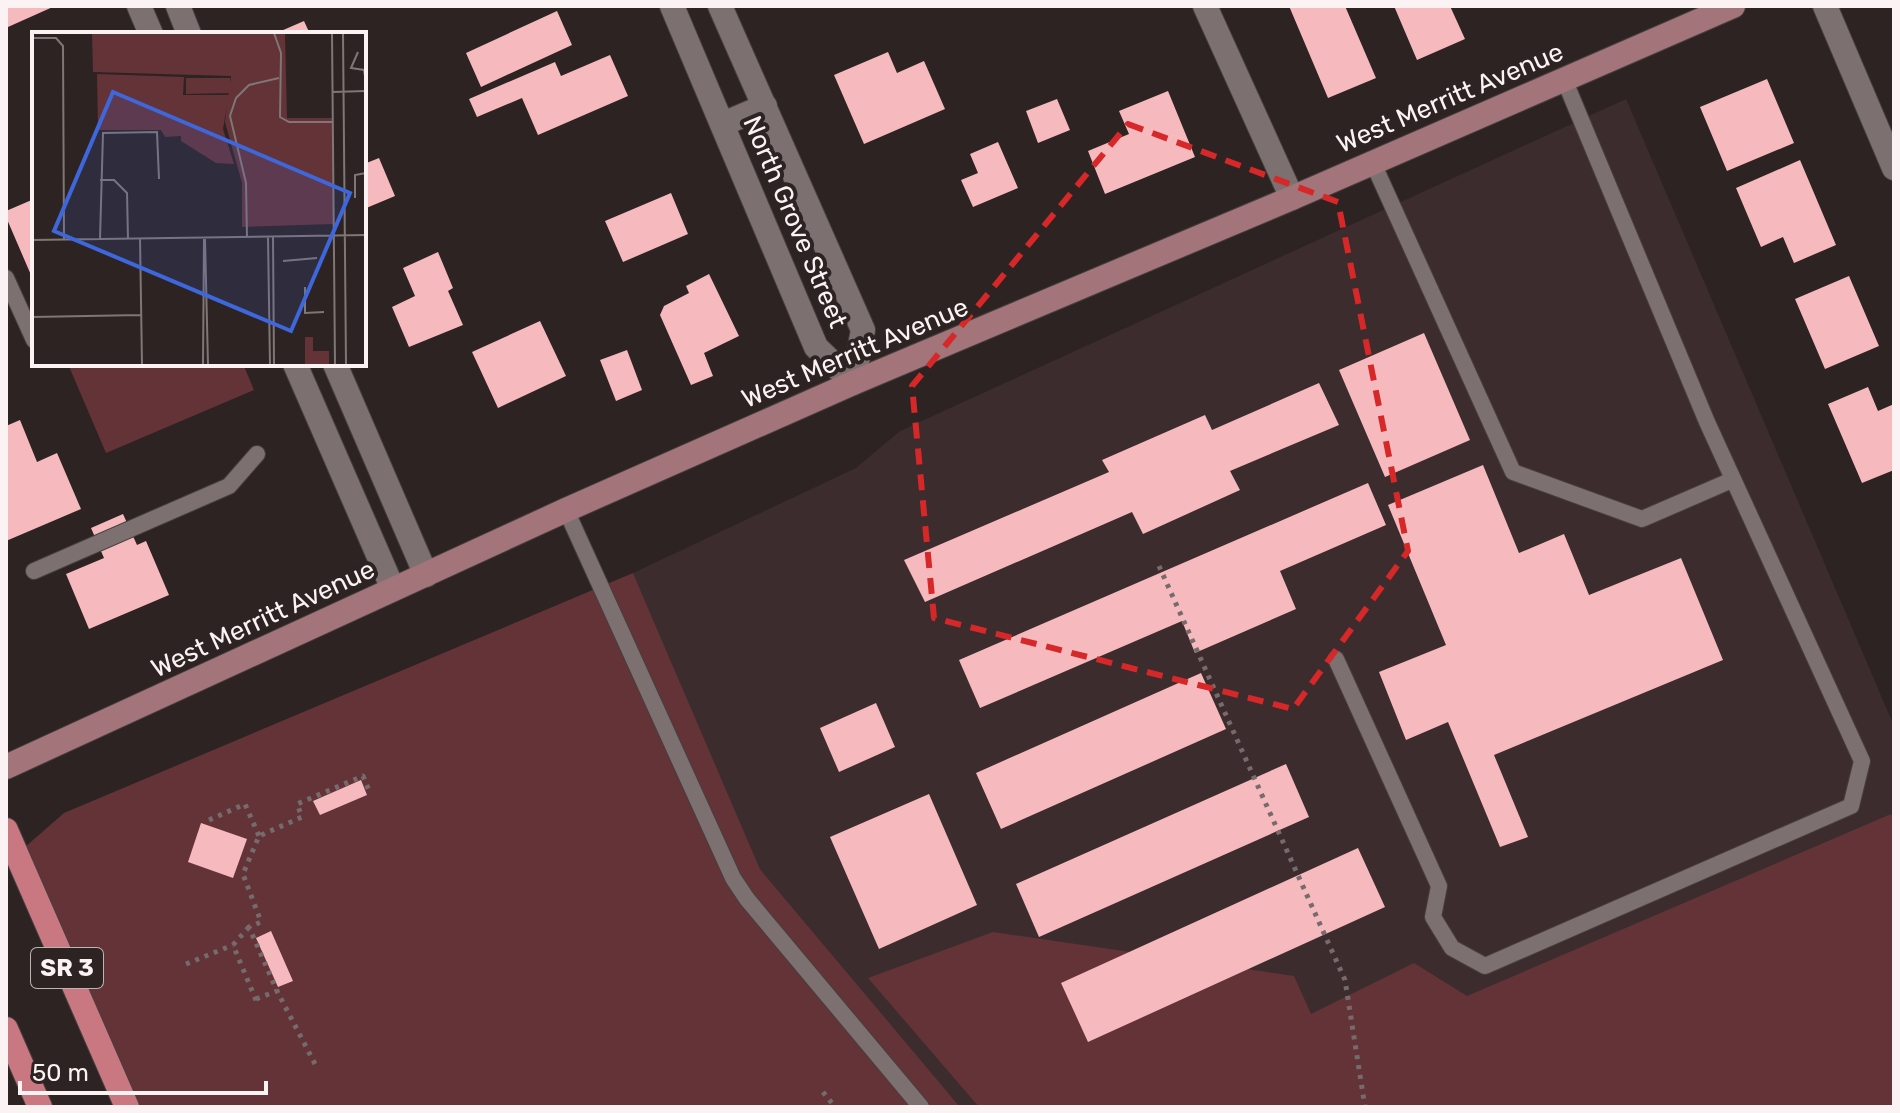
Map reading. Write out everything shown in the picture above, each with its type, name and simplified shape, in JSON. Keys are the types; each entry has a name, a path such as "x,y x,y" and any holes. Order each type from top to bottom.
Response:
{"main road":[{"name":"SR 3","path":"6,830 127,1107"},
{"path":"6,1029 40,1107"}],"street":[{"path":"139,6 150,32"},
{"path":"178,6 188,32"},
{"name":"North Grove Street","path":"672,6 816,347 853,383"},
{"name":"North Grove Street","path":"720,6 863,330 853,383"},
{"path":"1205,6 1292,198"},
{"name":"West Merritt Avenue","path":"6,767 566,510 853,383 1292,198 1733,6"},
{"path":"1825,6 1894,168"},
{"path":"723,124 765,106"},
{"path":"296,366 393,589"},
{"path":"336,366 426,575"},
{"path":"322,426 356,412"}],"lane":[{"path":"1336,659 1439,886 1433,917 1452,948 1485,966 1851,806 1862,761 1732,480 1564,79"},
{"path":"1373,163 1513,472 1642,519 1732,480"},
{"path":"6,278 11,303 32,337"},
{"path":"34,571 229,486 257,454"},
{"path":"566,510 733,878 747,899 921,1107"}],"path":[{"path":"1159,566 1345,980 1365,1107"},
{"path":"186,964 233,945 249,927 261,922 243,874 259,836 302,817 297,804 363,776 370,793"},
{"path":"209,820 245,804 259,836"},
{"path":"249,927 277,991 315,1064"},
{"path":"233,945 257,1002 277,991"},
{"path":"823,1092 835,1107"}],"highlighted area":[{"path":"1128,124 1338,202 1408,551 1293,709 934,618 912,386"}],"shaded area":[{"path":"1626,99 1894,726 1894,1107 960,1107 760,869 633,573 856,468 900,431"},
{"path":"69,366 244,366 254,390 106,453"},
{"path":"633,573 760,869 960,1107 127,1107 17,854 64,813"},
{"path":"1891,814 1894,822 1894,1107 979,1107 868,978 993,932 1294,976 1311,1014 1414,963 1467,996"}],"building":[{"path":"6,6 55,6 8,27"},
{"path":"1289,6 1345,6 1376,78 1328,98"},
{"path":"1394,6 1450,6 1465,39 1417,60"},
{"path":"557,11 572,45 481,87 466,53"},
{"path":"304,21 309,32 279,32"},
{"path":"888,52 897,73 924,61 945,109 864,144 834,75"},
{"path":"610,55 628,96 538,135 522,98 477,117 469,99 555,62 561,76"},
{"path":"1767,79 1794,143 1727,171 1700,107"},
{"path":"1168,91 1195,157 1105,194 1088,151 1129,134 1119,111"},
{"path":"1057,99 1070,130 1038,143 1026,111"},
{"path":"998,142 1018,188 973,207 961,180 978,173 970,154"},
{"path":"379,158 395,196 366,208 366,163"},
{"path":"1800,160 1836,245 1794,263 1783,237 1761,247 1736,188"},
{"path":"671,193 688,234 623,262 605,221"},
{"path":"32,200 32,277 6,217 6,211"},
{"path":"438,252 453,288 448,291 463,325 409,347 392,307 415,296 403,268"},
{"path":"709,274 739,336 704,353 713,376 691,385 660,315 664,306 689,293 686,286"},
{"path":"1849,276 1879,346 1825,369 1795,299"},
{"path":"540,321 566,376 498,408 472,352"},
{"path":"1424,333 1470,440 1385,477 1339,370"},
{"path":"627,350 642,390 616,401 600,360"},
{"path":"1319,383 1339,425 1230,471 1240,490 1143,534 1132,512 925,602 904,560 1109,472 1102,460 1205,415 1212,430"},
{"path":"1868,387 1878,411 1894,404 1894,470 1862,483 1828,404"},
{"path":"20,420 37,462 57,453 81,509 6,541 6,426"},
{"path":"1483,465 1519,553 1564,534 1589,595 1681,558 1723,660 1494,755 1528,837 1500,847 1448,722 1406,740 1379,672 1446,645 1388,505"},
{"path":"1368,483 1386,525 1280,571 1296,609 1195,653 1182,621 980,708 959,660"},
{"path":"123,514 137,545 146,541 169,595 89,629 66,574 104,558 91,528"},
{"path":"1201,673 1226,729 1001,829 976,773"},
{"path":"876,703 895,747 839,772 820,728"},
{"path":"1286,764 1309,817 1039,937 1016,884"},
{"path":"361,780 367,795 320,815 313,801"},
{"path":"929,794 977,905 879,949 830,837"},
{"path":"201,823 247,839 233,878 188,862"},
{"path":"1358,848 1385,907 1088,1042 1061,983"},
{"path":"271,931 293,981 278,987 256,938"}]}
